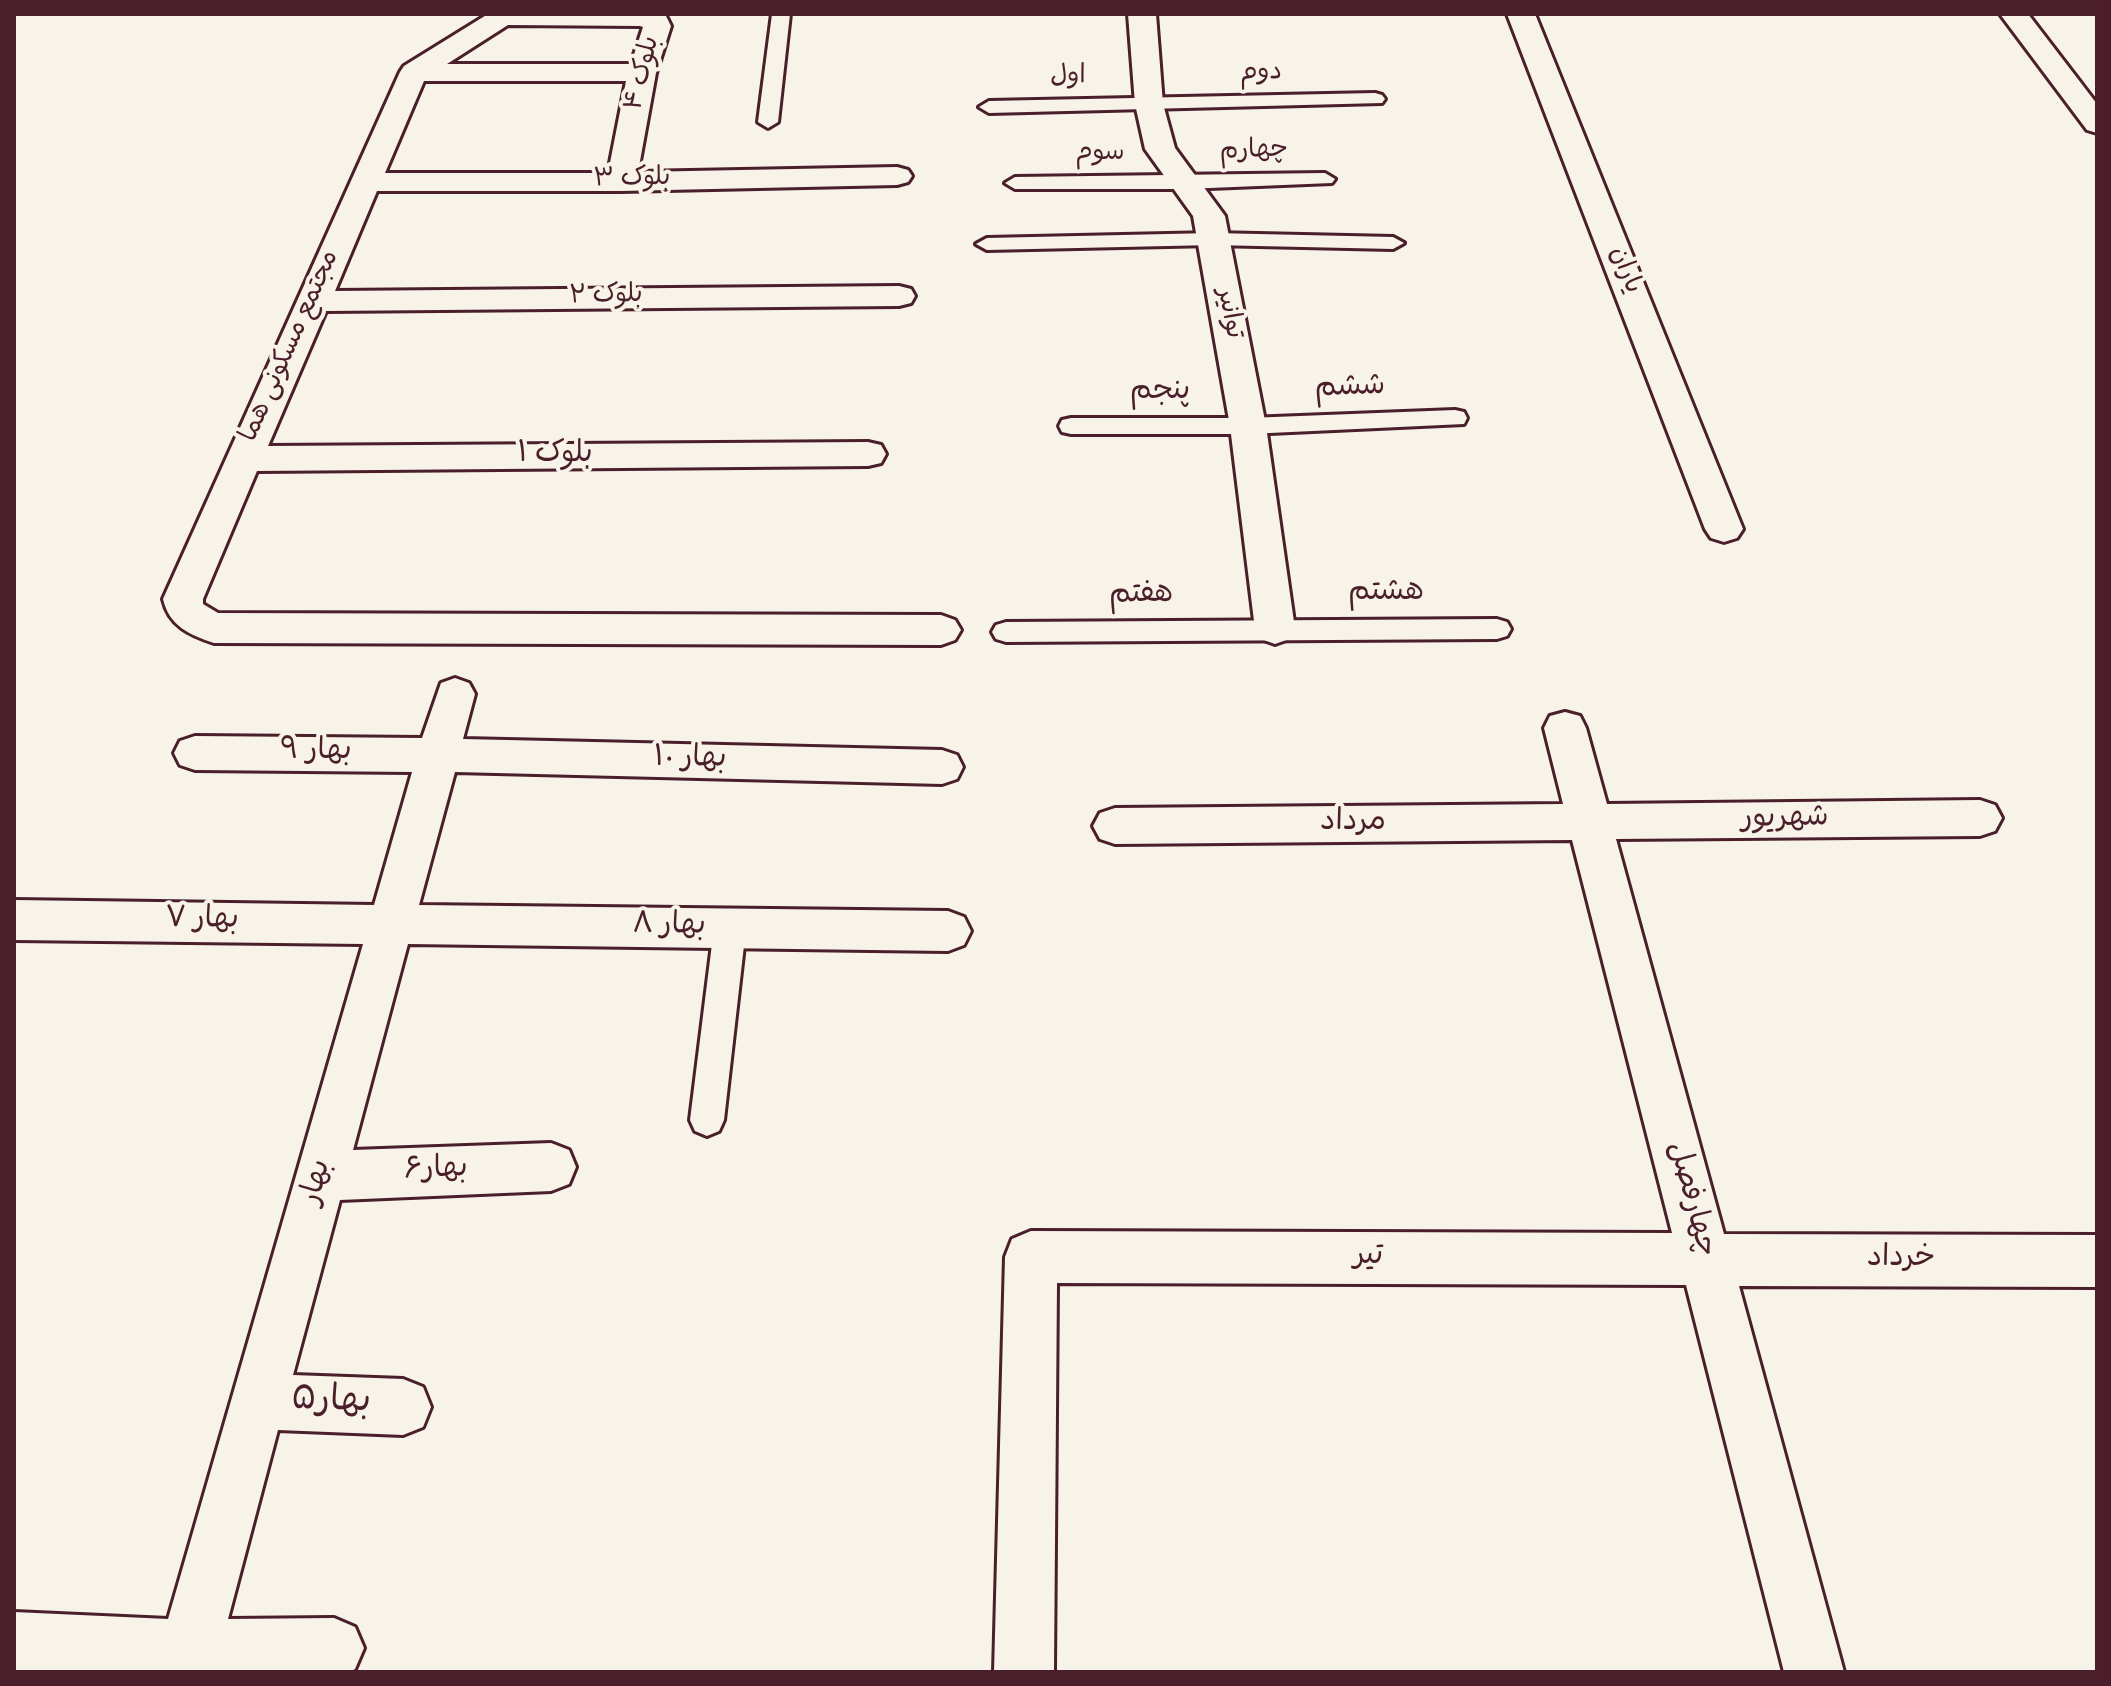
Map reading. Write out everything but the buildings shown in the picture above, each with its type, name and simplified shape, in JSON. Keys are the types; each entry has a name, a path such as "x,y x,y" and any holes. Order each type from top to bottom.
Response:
{"street":[{"name":"توانیر","path":"1142,14 1149,104 1160,149 1209,216 1248,426 1275,629"},
{"name":"یاران","path":"1521,14 1724,529"},
{"path":"2014,14 2097,124"},
{"path":"414,72 506,15"},
{"name":"بلوک ۴","path":"506,15 649,19 657,26 642,73 621,182"},
{"path":"414,72 642,73"},
{"name":"مجتمع مسکونی هما","path":"414,72 183,599 184,606 197,620 214,628 941,630"},
{"name":"بلوک ۳","path":"366,182 621,182 897,176"},
{"name":"بلوک ۲","path":"313,301 899,296"},
{"name":"بلوک ۱","path":"243,459 868,454"},
{"name":"بهار","path":"186,1661 455,694"},
{"name":"چهارفصل","path":"1565,728 1814,1672"},
{"name":"بهار ۹","path":"195,753 438,755"},
{"name":"بهار ۱۰","path":"438,755 942,767"},
{"name":"شهریور","path":"1590,824 1980,818"},
{"name":"مرداد","path":"1115,826 1590,824"},
{"name":"بهار ۷","path":"14,920 390,924"},
{"name":"بهار ۸","path":"390,924 948,931"},
{"name":"بهار۶","path":"321,1176 551,1167"},
{"name":"تیر","path":"1024,1670 1031,1257 1705,1260"},
{"name":"خرداد","path":"1705,1260 2097,1261"},
{"name":"بهار۵","path":"258,1402 403,1407"},
{"path":"14,1642 186,1661 334,1648"}],"lane":[{"path":"768,122 781,14"},
{"name":"دوم","path":"1149,104 1375,99"},
{"name":"اول","path":"989,107 1149,104"},
{"name":"چهارم","path":"1185,183 1325,179"},
{"name":"سوم","path":"1015,183 1185,183"},
{"path":"987,244 1213,239 1393,243"},
{"name":"ششم","path":"1248,426 1455,418"},
{"name":"پنجم","path":"1071,426 1248,426"},
{"name":"هشتم","path":"1275,629 1497,629"},
{"name":"هفتم","path":"1006,632 1275,629"},
{"path":"707,1120 730,928"}]}
